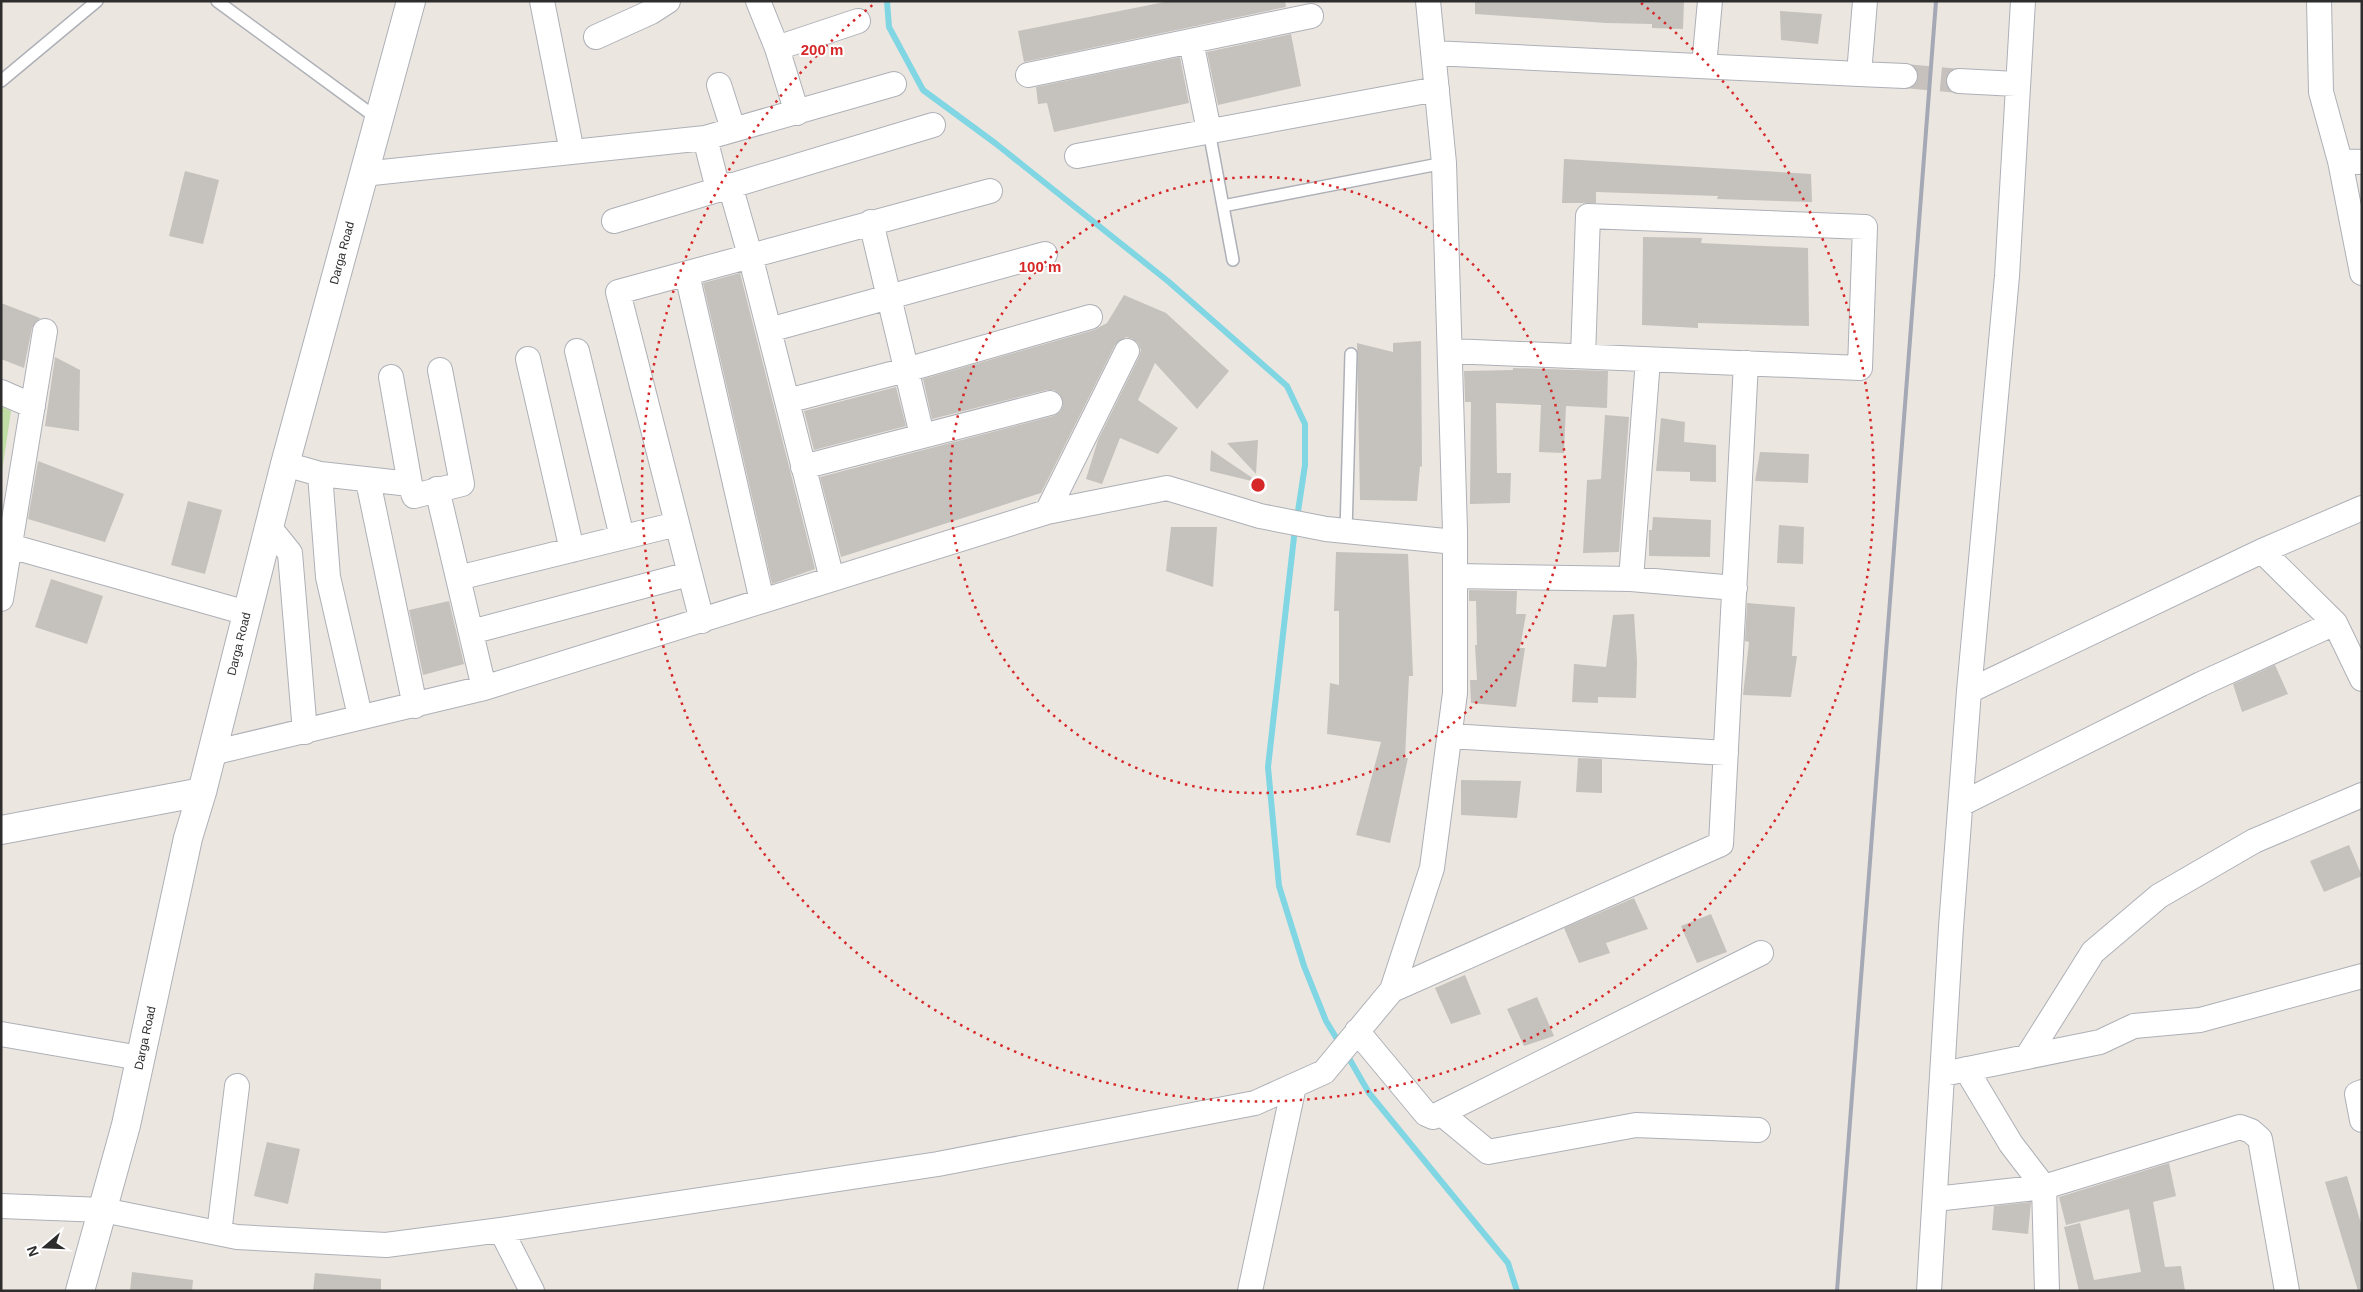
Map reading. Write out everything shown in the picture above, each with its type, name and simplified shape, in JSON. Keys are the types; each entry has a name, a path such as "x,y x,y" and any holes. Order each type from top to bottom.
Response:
{"street":[{"name":"Darga Road","path":"80,1291 126,1126 188,838 202,792 285,464 411,1"},
{"path":"542,1 572,152"},
{"path":"596,37 651,12 668,1"},
{"path":"758,1 798,113"},
{"path":"1,1206 103,1210 237,1237 386,1245 501,1230 938,1164 1255,1103 1324,1072 1392,990 1432,868 1455,693 1455,542 1444,164 1428,1"},
{"path":"1704,66 1710,1"},
{"path":"1859,74 1865,1"},
{"path":"1929,1291 1969,691 2007,276 2016,84 2023,1"},
{"path":"2319,1 2322,92 2351,161 2362,273"},
{"path":"1028,75 1310,16"},
{"path":"776,48 858,21"},
{"path":"1191,41 1209,131"},
{"path":"1433,53 1905,76"},
{"path":"1959,81 2016,84"},
{"path":"363,174 705,138 798,113 894,84"},
{"path":"720,85 733,130"},
{"path":"1077,156 1437,89"},
{"path":"614,221 933,125"},
{"path":"705,138 750,255 832,580"},
{"path":"702,620 618,292 990,190"},
{"path":"1450,351 1860,368 1865,227 1588,216 1583,356"},
{"path":"871,222 922,435"},
{"path":"769,330 1045,254"},
{"path":"688,274 762,601"},
{"path":"787,401 906,370 1090,317"},
{"path":"1,599 45,332"},
{"path":"577,351 622,537"},
{"path":"1047,512 1127,351"},
{"path":"528,359 572,550"},
{"path":"1631,579 1648,360"},
{"path":"1392,990 1721,844 1746,363"},
{"path":"391,377 410,484 414,496 462,484 440,370"},
{"path":"1,392 33,406"},
{"path":"803,467 1050,403"},
{"path":"285,464 320,474 368,481 410,484"},
{"path":"320,474 328,577 360,716"},
{"path":"368,481 415,706"},
{"path":"212,753 305,732 360,716 415,706 484,688 1047,512 1167,488 1260,516 1336,530 1455,542"},
{"path":"437,489 484,688"},
{"path":"1969,691 2262,551 2362,508"},
{"path":"458,578 677,524"},
{"path":"269,527 290,553 305,732"},
{"path":"10,546 247,613"},
{"path":"2262,551 2335,623 2362,679"},
{"path":"471,632 689,574"},
{"path":"1455,576 1631,579 1734,588"},
{"path":"1961,804 2201,684 2335,623"},
{"path":"1450,736 1726,753"},
{"path":"1,830 202,792"},
{"path":"2027,1057 2093,952 2159,896 2254,840 2362,795"},
{"path":"1354,1034 1426,1114 1433,1117 1761,953"},
{"path":"1943,1074 2100,1042 2134,1026 2200,1020 2362,976"},
{"path":"1,1034 140,1058"},
{"path":"1966,1069 2011,1144 2044,1186 2046,1291"},
{"path":"219,1233 237,1086"},
{"path":"1250,1291 1294,1086"},
{"path":"2362,1092 2357,1094 2362,1120"},
{"path":"1442,1114 1488,1152 1636,1125 1758,1130"},
{"path":"1935,1199 2044,1186 2240,1127 2251,1131 2260,1139 2287,1291"},
{"path":"501,1230 532,1291"}],"lane":[{"path":"1,81 97,1"},
{"path":"217,1 378,119"},
{"path":"1209,131 1233,260"},
{"path":"1222,206 1444,164"},
{"path":"1336,530 1351,354"}],"green space":[{"path":"1,406 11,411 1,478"}],"building":[{"path":"1170,1 1285,1 1286,7 1024,62 1018,31"},
{"path":"1475,1 1684,1 1683,29 1652,28 1652,24 1606,23 1475,14"},
{"path":"1780,11 1822,14 1818,44 1781,40"},
{"path":"1291,34 1301,86 1218,105 1207,52"},
{"path":"1180,57 1189,103 1054,132 1047,103 1038,104 1036,87"},
{"path":"1564,159 1811,174 1812,202 1717,199 1718,196 1596,192 1596,203 1562,203"},
{"path":"185,171 219,180 203,244 169,236"},
{"path":"1643,237 1702,238 1701,243 1808,248 1809,326 1698,323 1698,328 1642,325"},
{"path":"740,273 815,569 772,584 703,283"},
{"path":"1124,295 1166,313 1229,371 1197,409 1155,363 1138,400 1178,428 1158,454 1120,438 1102,484 1086,479 1098,440 1141,350 1138,343 1126,337 1115,345 1041,493 841,557 820,477 1053,416 1060,412 1063,406 1060,394 1054,390 1047,390 932,419 923,379 1094,330 1107,323"},
{"path":"1,303 40,318 32,328 24,368 1,359"},
{"path":"1421,341 1422,467 1420,466 1417,501 1360,500 1357,343 1393,352 1393,343"},
{"path":"55,357 80,370 79,431 45,426"},
{"path":"1513,368 1608,371 1607,408 1566,406 1564,453 1539,452 1541,405 1496,403 1497,473 1511,473 1510,503 1470,504 1471,402 1465,402 1464,371 1513,370"},
{"path":"896,387 906,426 814,450 804,411"},
{"path":"1605,415 1629,417 1619,552 1583,553 1587,480 1601,479"},
{"path":"1661,418 1685,422 1684,442 1716,445 1716,482 1690,481 1690,472 1656,471"},
{"path":"1258,440 1256,474 1227,443"},
{"path":"1211,450 1257,481 1210,471"},
{"path":"1760,452 1809,454 1808,483 1755,481"},
{"path":"38,461 124,494 105,542 28,519"},
{"path":"188,501 222,510 205,574 171,565"},
{"path":"1653,517 1711,520 1710,557 1649,556 1649,530 1652,530"},
{"path":"1779,525 1804,527 1803,564 1777,563"},
{"path":"1171,527 1217,527 1213,587 1166,571"},
{"path":"1336,552 1408,554 1413,676 1409,676 1405,758 1408,758 1390,843 1356,835 1381,742 1327,734 1330,683 1339,685 1339,611 1334,611"},
{"path":"51,579 103,596 87,644 35,627"},
{"path":"1469,590 1517,591 1516,614 1526,614 1520,648 1525,648 1516,707 1471,703 1470,680 1477,680 1475,645 1477,645 1476,601 1469,601"},
{"path":"449,601 464,664 423,675 409,610"},
{"path":"1747,603 1795,607 1792,656 1797,656 1791,697 1743,695 1749,642 1745,641"},
{"path":"1634,614 1637,661 1636,698 1598,697 1598,703 1572,702 1574,664 1606,667 1613,615"},
{"path":"2275,665 2288,694 2242,712 2233,684"},
{"path":"1578,758 1602,759 1602,793 1576,792"},
{"path":"1461,780 1521,781 1517,818 1461,815"},
{"path":"2349,845 2362,876 2324,892 2310,861"},
{"path":"1634,898 1648,929 1606,943 1610,953 1579,963 1564,928"},
{"path":"1711,914 1727,952 1697,963 1681,926"},
{"path":"1465,975 1481,1014 1451,1024 1435,988"},
{"path":"1537,997 1554,1036 1524,1046 1507,1009"},
{"path":"267,1142 300,1149 288,1204 254,1196"},
{"path":"2169,1163 2176,1196 2153,1202 2165,1267 2181,1266 2185,1291 2079,1291 2064,1227 2080,1223 2094,1280 2141,1272 2129,1209 2066,1225 2059,1197"},
{"path":"2347,1176 2362,1227 2362,1290 2358,1291 2325,1182"},
{"path":"2031,1202 2028,1234 1992,1230 1994,1206"},
{"path":"132,1272 193,1280 192,1291 130,1291"},
{"path":"315,1273 381,1279 381,1291 313,1291"}],"waterway":[{"path":"887,1 889,27 923,90 995,143 1169,282 1287,386 1305,424 1305,465 1297,518"},
{"path":"1295,528 1268,767 1279,886 1304,966 1326,1021 1340,1044"},
{"path":"1346,1053 1369,1093 1508,1263 1517,1291"}],"tunnel":[{"path":"1905,76 1959,81"}],"railway":[{"path":"1837,1291 1936,1"}]}
